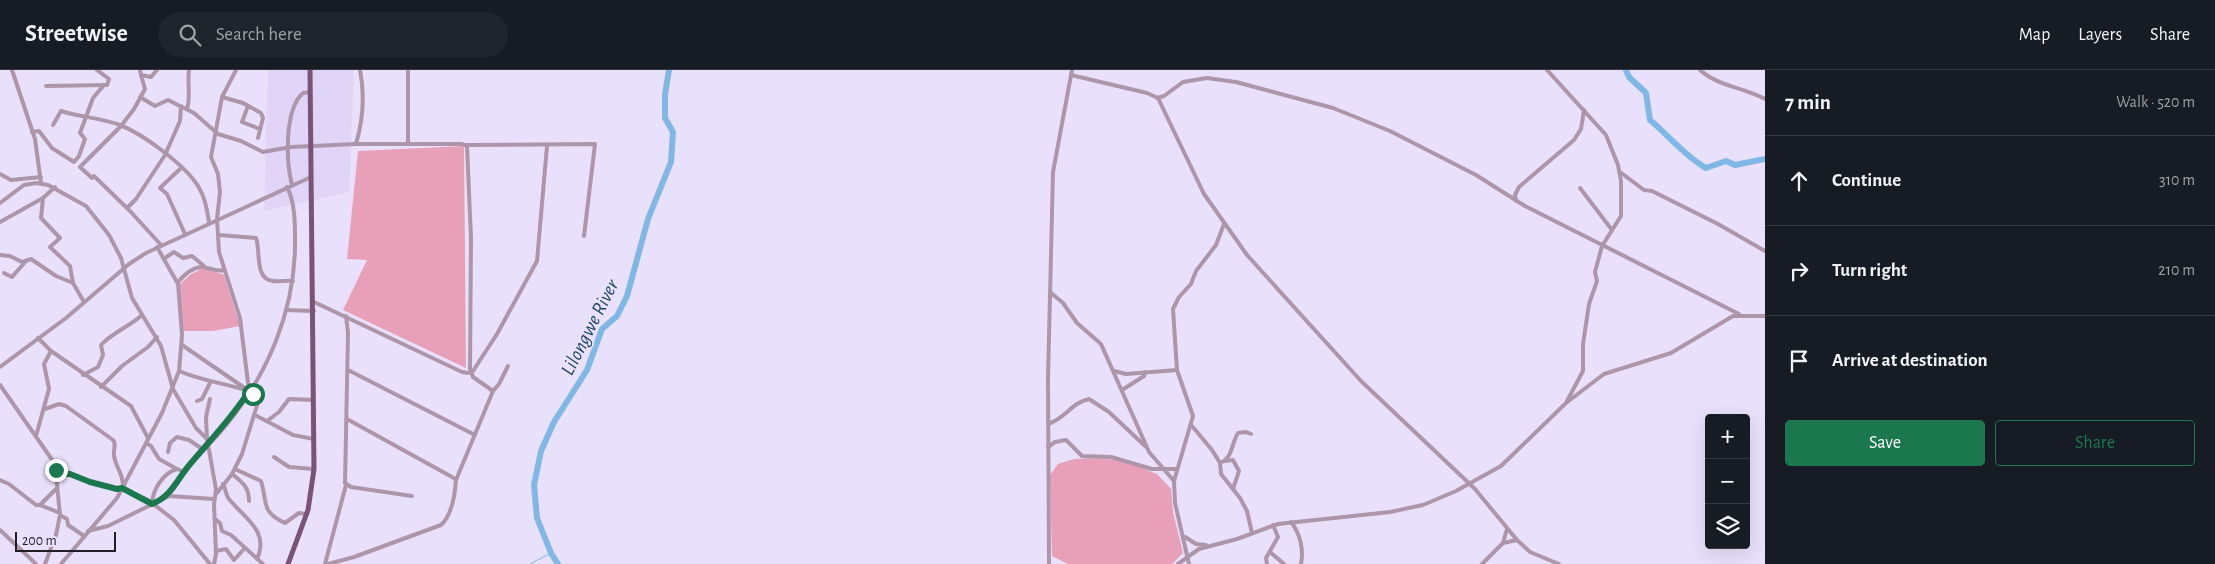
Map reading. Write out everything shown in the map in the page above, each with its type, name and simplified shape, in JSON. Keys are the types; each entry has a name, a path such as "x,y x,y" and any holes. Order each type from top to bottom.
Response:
{"main road":[{"path":"288,564 307,514 314,469 314,302 310,70"}],"street":[{"path":"12,70 32,132 41,183"},
{"path":"32,132 39,131 52,148 74,162 84,145 85,139 80,133 93,98 108,83 109,79 98,70"},
{"path":"140,72 151,78 157,70"},
{"path":"188,110 190,99 187,88 189,70"},
{"path":"236,70 222,97 211,157 218,174 220,192 217,219 219,235 218,252 240,318 249,391"},
{"path":"356,144 362,124 363,90 360,70"},
{"path":"408,70 408,144"},
{"path":"1547,70 1609,139 1619,170 1622,210 1602,246 1595,272 1597,281 1589,304 1583,344 1583,371 1566,403"},
{"path":"1700,70 1715,81 1754,93 1765,99"},
{"path":"60,564 122,488 173,389 179,371 182,345 178,282 159,246 127,208 94,176 92,178 80,168 121,126 140,97 144,89 140,72"},
{"path":"1049,564 1048,424 1054,169 1071,72 1148,93 1157,98 1204,194 1247,255 1361,380 1471,485 1517,540 1530,552 1559,564"},
{"path":"1157,98 1164,96 1183,82 1207,78 1236,82 1319,103 1390,131 1476,175 1516,201 1739,314 1765,316"},
{"path":"46,86 104,85"},
{"path":"292,185 288,129 295,106 302,94 310,92"},
{"path":"140,97 155,106 164,99 181,106 215,132 263,152 288,148 356,144 547,146 592,143 597,146 584,236"},
{"path":"222,97 248,106 263,115 258,138"},
{"path":"127,208 136,199 166,155 180,121 181,106"},
{"path":"248,106 242,122 260,129"},
{"path":"53,125 61,110 121,126 166,155 195,182 201,193 209,222"},
{"path":"1516,201 1519,187 1574,140 1581,129 1584,110"},
{"path":"465,145 468,148 471,238 470,372"},
{"path":"314,302 435,360 465,373 470,372 482,360 536,261 547,146"},
{"path":"181,168 160,188 167,194 185,234"},
{"path":"1619,170 1624,177 1644,190 1652,191 1712,220 1765,250"},
{"path":"0,174 11,180 41,177"},
{"path":"0,367 136,259 209,222 311,177"},
{"path":"0,203 24,185 41,183 55,187 80,201 92,212 109,235 121,258 132,298 157,338 173,389 196,428 207,440"},
{"path":"0,222 43,198 55,187"},
{"path":"167,497 184,472 229,422 249,391 279,335 293,281 296,237 292,202 287,187"},
{"path":"1580,188 1612,230"},
{"path":"43,198 41,218 60,238 50,247 70,266 73,283 84,302"},
{"path":"1189,564 1184,535 1175,503 1174,481 1192,426 1193,412 1177,370 1173,309 1179,298 1191,284 1196,271 1216,245 1224,224"},
{"path":"219,235 256,238 260,267 264,276 270,281 293,281"},
{"path":"165,258 174,252 183,258 192,256 204,266 214,270 224,270"},
{"path":"0,255 26,261"},
{"path":"4,273 14,276 30,258 56,276 73,283"},
{"path":"178,282 188,272 204,266"},
{"path":"1051,293 1063,303 1077,322 1098,340 1114,371 1149,452"},
{"path":"286,310 314,311"},
{"path":"1178,564 1188,555 1273,525 1390,512 1423,505 1471,485 1501,466 1566,403 1604,374 1672,353 1686,346 1700,334 1739,314"},
{"path":"83,375 98,367 103,355 101,345 110,336 129,327 142,315"},
{"path":"346,316 348,333 346,485 327,564 354,557 441,525 449,513 456,480 474,435 493,391 499,384 508,366"},
{"path":"38,338 51,351 83,375 131,406 148,438"},
{"path":"101,387 122,366 157,338"},
{"path":"182,345 249,391 258,402 244,450 232,474 216,493 214,499 216,551 214,564"},
{"path":"36,436 49,389 44,364 51,351"},
{"path":"348,370 474,435"},
{"path":"1114,371 1126,374 1177,370"},
{"path":"179,371 210,383 223,383 249,391"},
{"path":"470,372 493,391"},
{"path":"1122,390 1144,376 1145,372"},
{"path":"196,401 202,399 210,383"},
{"path":"0,385 53,460 60,514 56,535 44,564"},
{"path":"210,399 206,417 207,440 216,493"},
{"path":"267,421 279,412 289,399 314,400"},
{"path":"1048,424 1065,416 1078,402 1089,399 1109,412 1149,452 1174,481"},
{"path":"45,409 59,404 66,406 113,440 116,445 114,456 123,477 122,488"},
{"path":"255,415 293,435 315,439"},
{"path":"346,419 449,474 456,480"},
{"path":"1192,426 1222,462"},
{"path":"1251,434 1246,432 1238,433 1231,453 1222,462 1221,474 1233,489 1246,511 1252,533"},
{"path":"168,452 170,443 177,437 189,440 204,450"},
{"path":"1048,447 1055,442 1066,440 1082,456 1111,457 1152,468 1177,469"},
{"path":"146,443 151,446 159,459 184,472"},
{"path":"274,457 289,467 314,469"},
{"path":"1222,462 1233,460 1239,471 1233,489"},
{"path":"152,504 159,483 167,474 177,469"},
{"path":"234,469 261,482 266,508 277,519 285,523 299,513 307,514"},
{"path":"56,474 70,474 90,482 117,489 122,488 152,504 174,520 210,564"},
{"path":"232,474 245,484 249,490 249,501"},
{"path":"0,480 9,484 36,505 60,514 67,519 68,524 84,536"},
{"path":"223,484 229,499 260,535 262,545 257,559"},
{"path":"346,485 412,496"},
{"path":"40,505 56,489"},
{"path":"88,531 108,526 167,497 214,499"},
{"path":"215,519 220,523 222,531 231,535 263,564"},
{"path":"1292,522 1302,546 1301,564"},
{"path":"1267,564 1266,558 1278,535 1273,525"},
{"path":"1482,564 1503,543 1506,529"},
{"path":"0,530 36,564"},
{"path":"1184,535 1196,544 1210,546"},
{"path":"1503,543 1517,540"},
{"path":"216,551 226,549 234,560 245,548"},
{"path":"1270,552 1284,564"}],"shaded area":[{"path":"268,70 354,70 349,192 264,211"},
{"path":"464,146 466,368 343,310 367,260 347,259 358,151"},
{"path":"204,268 224,275 240,326 213,331 183,331 179,285 191,274"},
{"path":"1098,458 1125,461 1157,474 1171,489 1173,512 1183,553 1172,564 1068,564 1052,556 1050,475 1058,464 1074,459"}],"waterway":[{"name":"Lilongwe River","path":"558,564 551,553 537,518 534,485 541,451 554,422 587,370 602,329 617,316 627,296 648,219 671,162 673,132 665,118 665,94 669,70"},
{"path":"1626,70 1629,77 1646,93 1650,120 1684,152 1706,168 1726,161 1735,165 1765,159"},
{"path":"530,564 551,553"}],"route":[{"path":"56,470 56,474 70,474 90,482 117,489 122,488 148,500 152,504 160,501 170,494 191,463 229,422 249,391 253,394"}]}
